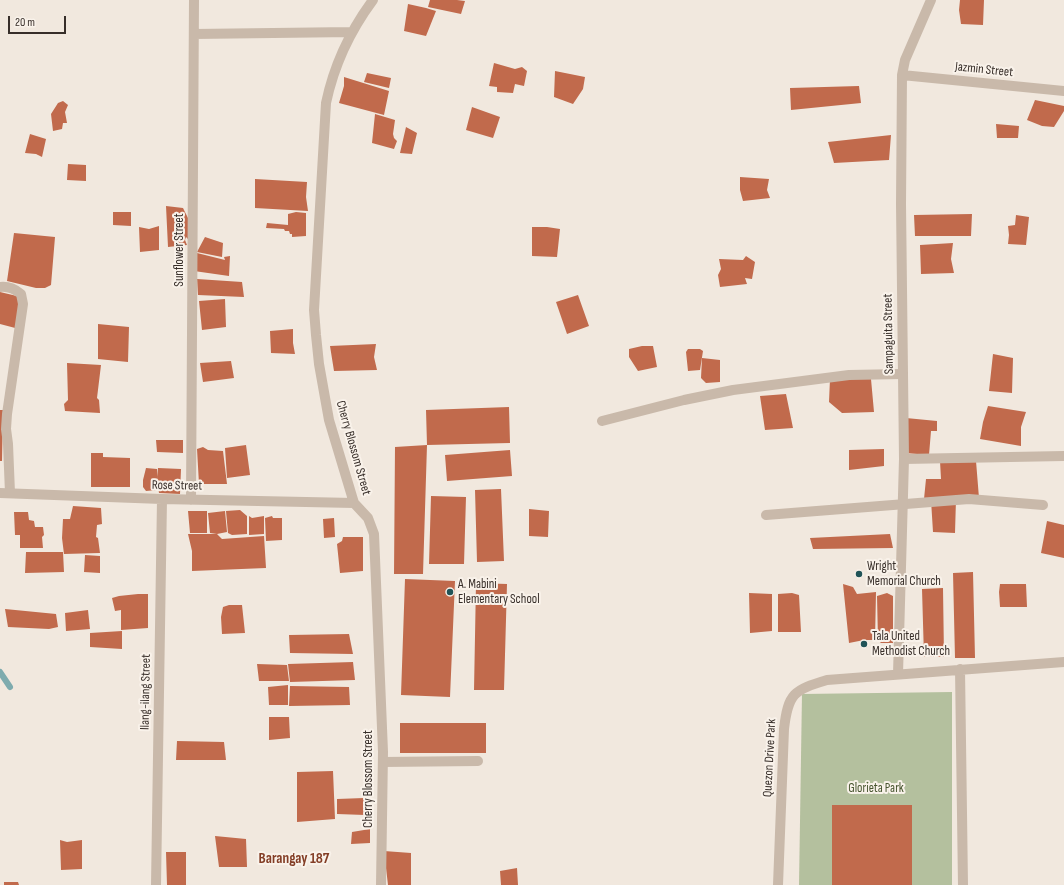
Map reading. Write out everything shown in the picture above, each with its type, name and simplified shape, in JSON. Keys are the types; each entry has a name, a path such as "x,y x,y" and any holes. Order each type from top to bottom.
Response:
{"street":[{"name":"Sunflower Street","path":"191,500 194,0"},
{"name":"Cherry Blossom Street","path":"373,0 352,32 342,52 326,103 314,310 319,364 329,420 354,503 368,518 374,534 383,762 381,885"},
{"name":"Sampaguita Street","path":"898,674 904,459 901,212 902,75 905,60 930,0"},
{"path":"194,34 352,32"},
{"name":"Jazmin Street","path":"902,75 1064,92"},
{"path":"0,287 6,286 21,294 23,304 7,414 6,429 8,444 5,493"},
{"path":"602,420 733,390 849,375 903,374"},
{"path":"904,459 1064,456"},
{"name":"Rose Street","path":"5,493 191,500 354,503"},
{"path":"766,515 969,498 1043,505"},
{"name":"Ilang-ilang Street","path":"156,885 162,499"},
{"path":"898,674 1064,662"},
{"path":"960,670 964,885"},
{"name":"Quezon Drive Park","path":"778,885 784,729 786,711 792,696 808,686 827,680 898,674"},
{"path":"383,762 478,762"}],"green space":[{"name":"Glorieta Park","path":"952,692 952,885 799,885 802,694"}],"building":[{"path":"430,0 465,1 461,14 428,7"},
{"path":"960,0 984,0 983,25 961,24 959,10"},
{"path":"408,4 436,11 426,36 404,31"},
{"path":"494,63 515,69 522,67 527,71 524,86 515,84 513,93 497,92 497,87 489,86"},
{"path":"555,71 585,77 583,89 573,104 554,97"},
{"path":"367,73 391,78 389,88 364,82"},
{"path":"344,77 389,91 384,115 339,103 344,86"},
{"path":"859,86 861,103 791,110 790,88"},
{"path":"1035,100 1064,106 1064,111 1054,127 1042,126 1027,120"},
{"path":"63,101 68,105 65,112 67,123 63,123 62,129 53,131 51,114 58,103"},
{"path":"472,107 500,117 493,138 466,130"},
{"path":"375,114 395,120 393,134 397,141 394,149 372,143"},
{"path":"996,124 1019,126 1018,138 997,138"},
{"path":"406,127 417,133 412,154 400,153"},
{"path":"30,134 46,139 42,157 36,154 25,153"},
{"path":"891,135 889,160 834,163 828,142"},
{"path":"68,164 86,165 86,181 67,180"},
{"path":"740,177 769,179 767,190 770,198 743,201 740,190"},
{"path":"255,179 307,182 306,197 308,211 255,208"},
{"path":"166,206 183,208 189,220 189,240 186,237 185,240 187,245 168,247"},
{"path":"113,212 131,212 131,226 113,225"},
{"path":"296,212 306,213 306,236 292,237 292,234 290,234 289,231 285,231 284,229 266,228 267,223 288,225 288,214"},
{"path":"972,214 971,236 915,236 914,215"},
{"path":"1016,215 1029,217 1026,245 1008,244 1008,226 1015,225"},
{"path":"159,226 159,250 140,252 139,227 149,229"},
{"path":"532,227 560,229 557,257 532,256"},
{"path":"14,233 55,237 51,285 45,288 36,288 7,281"},
{"path":"205,237 223,243 222,257 197,252"},
{"path":"953,243 951,259 954,273 921,274 920,245"},
{"path":"197,253 225,260 224,257 230,256 229,276 194,271"},
{"path":"746,256 755,262 752,279 745,278 747,284 720,287 718,275 721,269 719,259 743,260"},
{"path":"197,279 242,282 244,297 198,295"},
{"path":"0,292 21,297 19,329 0,324"},
{"path":"578,295 589,326 567,334 556,302"},
{"path":"225,299 226,327 202,330 199,301"},
{"path":"98,324 129,327 128,362 98,359"},
{"path":"293,329 295,354 271,353 270,331"},
{"path":"376,344 374,357 377,370 334,371 330,346"},
{"path":"642,346 653,346 657,367 638,371 629,357 629,349"},
{"path":"688,349 700,349 703,351 700,370 688,371 686,352"},
{"path":"993,354 1013,358 1012,393 989,391"},
{"path":"702,358 720,360 720,382 706,383 701,378"},
{"path":"231,361 234,378 203,382 200,363"},
{"path":"67,363 101,365 97,398 99,400 100,413 65,411 64,404 68,400"},
{"path":"830,379 871,379 874,412 842,413 829,402"},
{"path":"786,394 793,428 765,430 760,396"},
{"path":"988,406 1026,412 1021,427 1021,446 980,439"},
{"path":"509,407 510,443 427,445 426,410"},
{"path":"0,410 3,410 2,461 0,461"},
{"path":"906,418 937,421 937,431 931,431 929,455 905,453"},
{"path":"156,440 183,440 183,453 157,452"},
{"path":"246,445 250,475 227,478 225,448"},
{"path":"427,445 423,574 394,574 395,447"},
{"path":"203,447 208,450 223,451 227,484 199,484 197,449"},
{"path":"884,449 884,466 849,470 849,450"},
{"path":"510,450 512,476 447,481 445,455"},
{"path":"91,453 103,453 103,457 130,458 130,487 91,487"},
{"path":"940,461 976,461 979,498 924,499 926,479 941,479"},
{"path":"146,468 157,469 157,490 146,491 143,487"},
{"path":"158,468 181,469 180,494 159,493 157,477"},
{"path":"501,489 504,561 477,562 475,490"},
{"path":"431,496 466,497 464,564 429,564"},
{"path":"956,499 955,533 933,532 931,500"},
{"path":"73,506 101,508 102,524 97,525 96,537 98,538 100,553 64,554 62,538 63,519 70,519"},
{"path":"529,509 549,511 548,537 529,536"},
{"path":"240,510 247,516 247,534 232,535 228,533 226,511"},
{"path":"188,511 207,511 207,533 190,533"},
{"path":"225,511 227,532 217,534 210,533 208,513"},
{"path":"14,512 28,512 29,520 34,521 35,527 43,527 43,548 20,548 20,535 15,535"},
{"path":"249,516 252,518 264,516 264,534 249,535"},
{"path":"272,516 273,518 282,518 282,540 266,541 265,518"},
{"path":"334,518 335,537 324,538 323,519"},
{"path":"1047,521 1064,525 1064,558 1041,553"},
{"path":"188,534 217,534 222,539 264,536 266,568 192,571 192,551"},
{"path":"890,534 893,548 813,549 810,538"},
{"path":"343,537 363,537 363,571 340,573 337,544 342,541"},
{"path":"26,552 63,552 64,572 25,573"},
{"path":"85,555 100,556 100,573 84,572"},
{"path":"973,572 975,658 955,658 953,573"},
{"path":"405,579 455,581 450,697 401,695"},
{"path":"476,583 507,584 504,690 474,690"},
{"path":"843,584 853,587 857,594 876,592 875,640 864,640 849,643"},
{"path":"1000,584 1026,584 1027,607 1000,607"},
{"path":"943,588 944,657 924,657 922,589"},
{"path":"749,593 772,594 772,631 750,633"},
{"path":"792,593 799,595 801,632 778,632 778,594"},
{"path":"887,593 893,596 893,643 881,643 878,640 877,596"},
{"path":"148,594 148,628 121,630 121,610 115,611 112,598"},
{"path":"229,605 242,605 245,633 222,634 221,617 223,607"},
{"path":"5,609 56,614 58,627 49,629 8,627"},
{"path":"88,610 90,629 66,631 65,613"},
{"path":"122,631 122,649 90,647 90,633"},
{"path":"349,634 353,654 290,653 289,635"},
{"path":"353,662 355,680 290,682 288,664"},
{"path":"257,664 287,665 289,681 259,681"},
{"path":"288,685 288,705 269,705 268,687"},
{"path":"290,686 349,687 350,705 289,706"},
{"path":"269,717 289,717 290,738 269,740"},
{"path":"400,723 486,723 486,753 400,753"},
{"path":"177,741 224,742 226,760 176,760"},
{"path":"333,771 335,819 297,822 297,772"},
{"path":"364,798 365,815 337,814 337,799"},
{"path":"832,805 912,805 912,885 832,885"},
{"path":"370,829 370,843 351,844 352,832"},
{"path":"215,836 246,839 247,867 219,867"},
{"path":"60,840 67,842 82,840 82,869 61,870"},
{"path":"384,851 411,853 411,885 388,885"},
{"path":"166,852 186,852 186,885 167,885"},
{"path":"517,868 518,885 501,885 500,871"},
{"path":"4,882 18,882 19,885 4,885"}],"waterway":[{"path":"0,672 10,687"}],"place":[{"name":"Wright Memorial Church","path":"859,574"},
{"name":"A. Mabini Elementary School","path":"450,592"},
{"name":"Tala United Methodist Church","path":"864,644"}],"district":[{"name":"Barangay 187","path":"294,859"}]}
